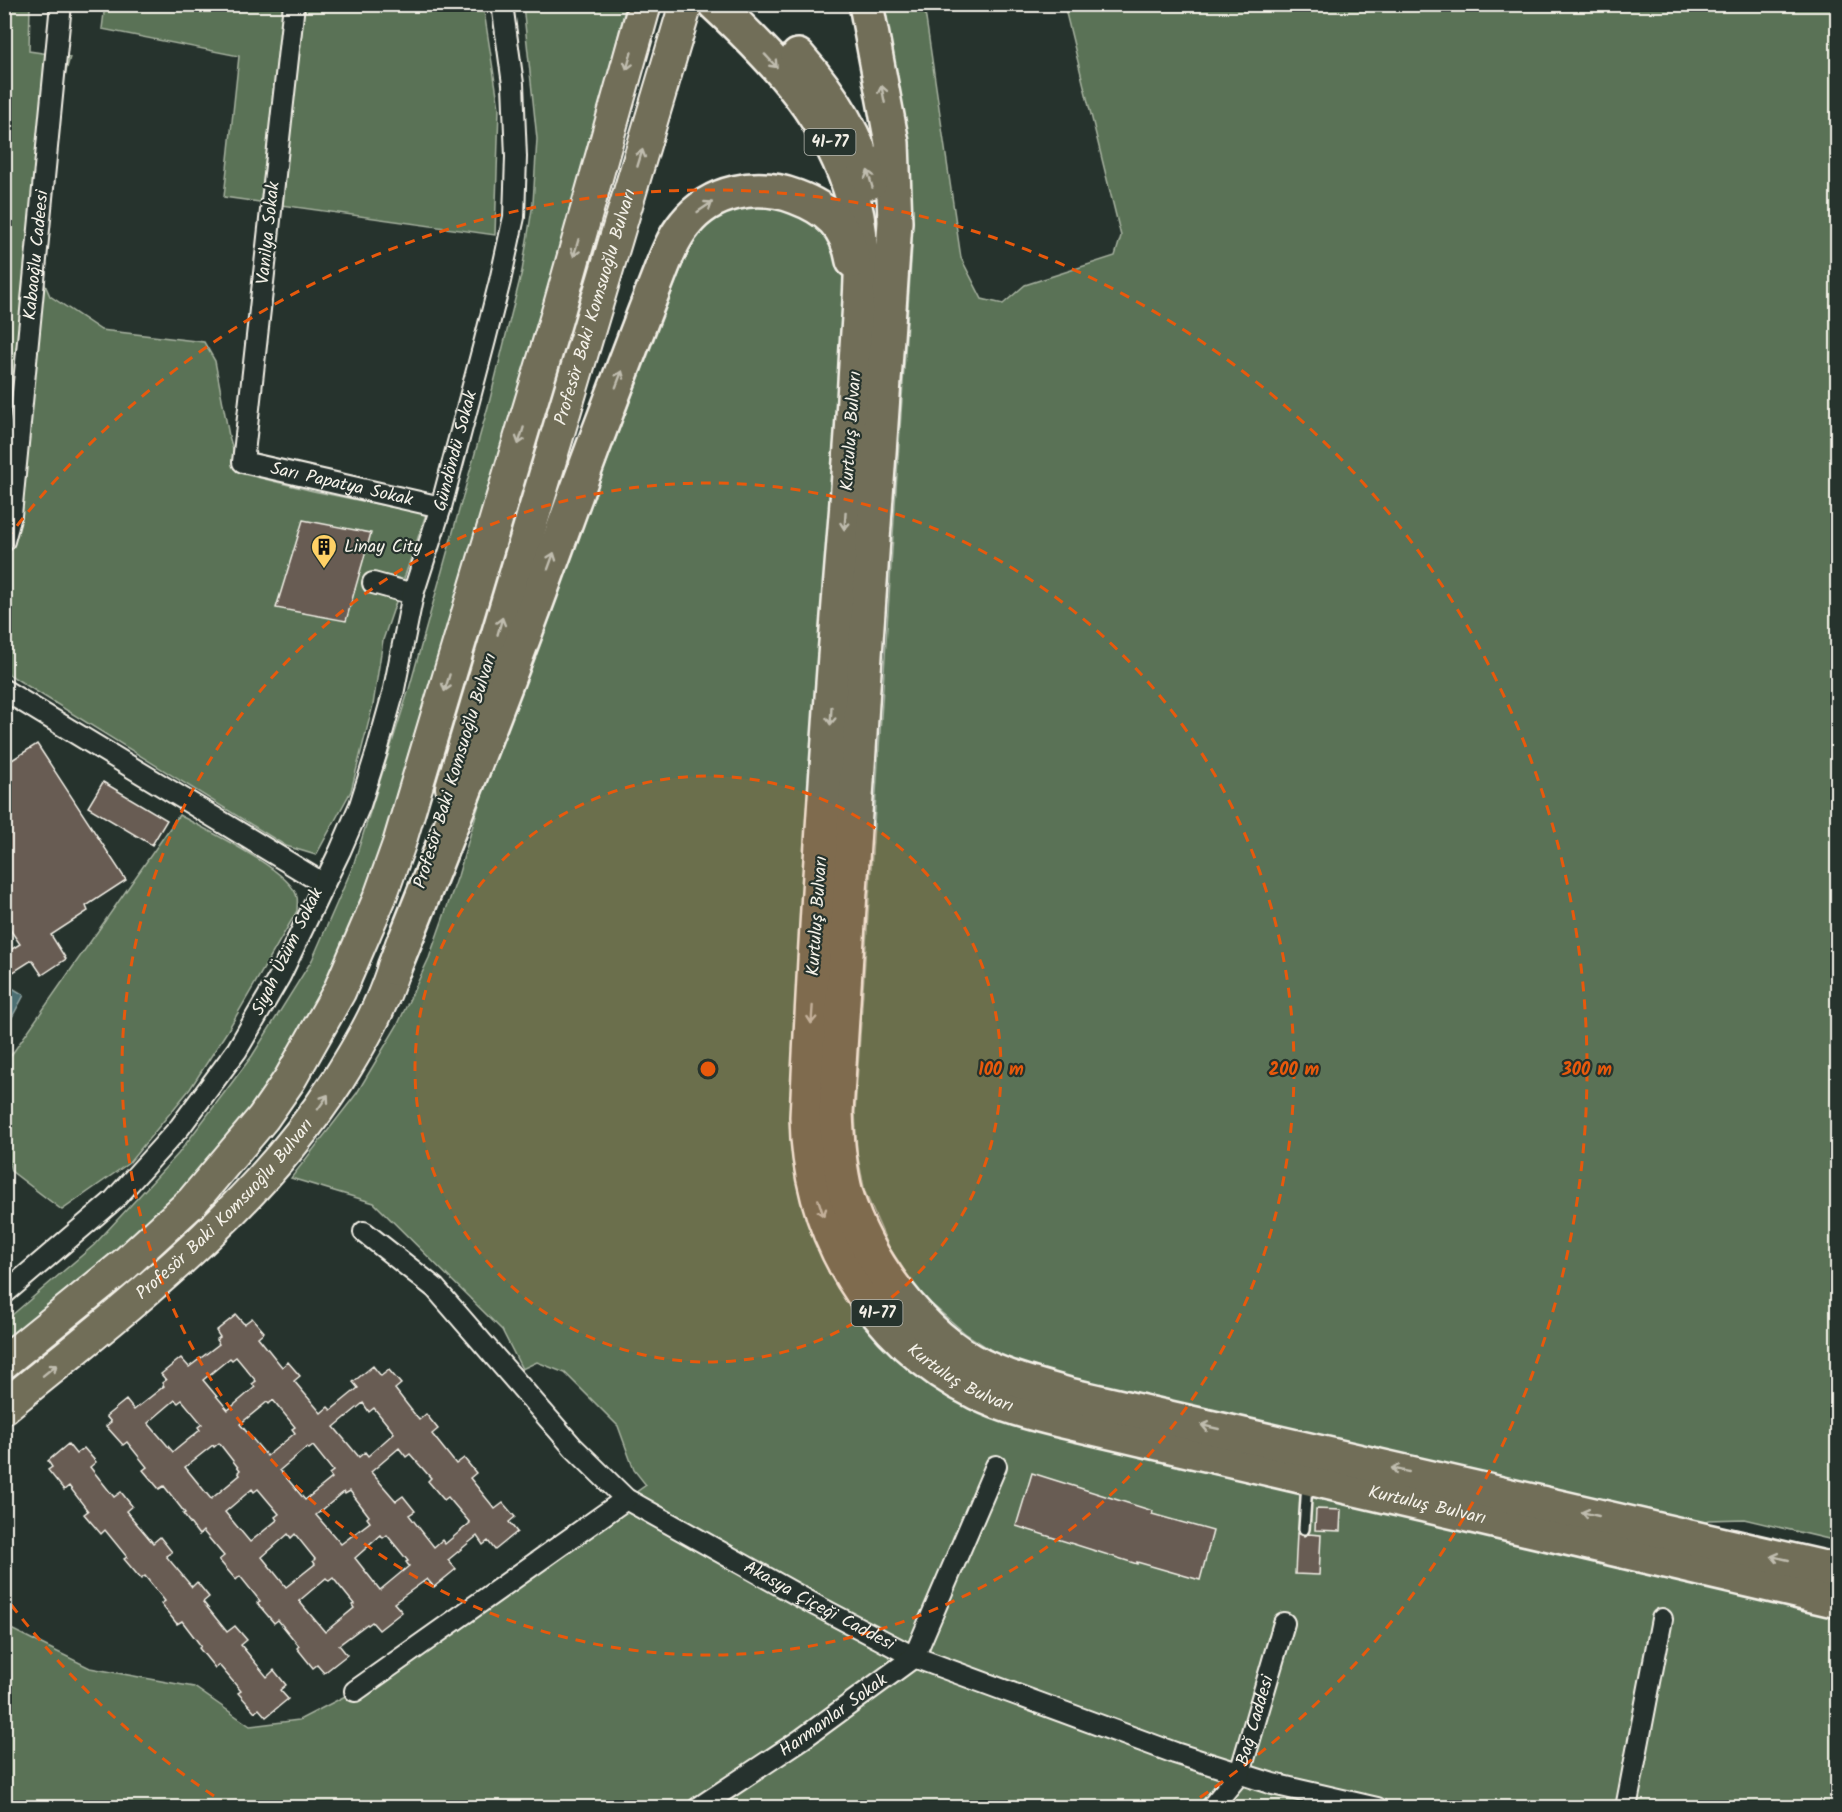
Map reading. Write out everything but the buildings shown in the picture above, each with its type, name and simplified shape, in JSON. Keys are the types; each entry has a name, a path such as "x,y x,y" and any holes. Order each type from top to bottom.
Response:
{"highway":[{"name":"41-77","path":"715,4 798,89 821,125 839,160 854,202 861,234 861,276 874,318"},
{"path":"745,4 794,52 828,93 854,138 868,172 883,231 874,318"},
{"name":"41-77","path":"866,4 892,143 895,222 874,318"},
{"path":"394,969 512,669 637,331 665,260 674,240 685,224 697,211 711,202 740,190 774,190 806,201 820,208 843,230 850,243 855,268 874,318"},
{"name":"Kurtuluş Bulvarı","path":"874,318 850,462 832,688 807,1144 811,1171 829,1233 847,1270 889,1329 943,1374 977,1393 1016,1409 1838,1601"},
{"name":"Kurtuluş Bulvarı","path":"874,318 866,640 836,1112 841,1173 847,1195 864,1237 894,1288 922,1320 959,1351 980,1365 1027,1383 1069,1395 1838,1571"}],"main road":[{"name":"Profesör Baki Komsuoğlu Bulvarı","path":"4,1362 125,1264 192,1202 263,1118 290,1079 339,992 380,897 399,844 559,309 645,4"},
{"name":"Profesör Baki Komsuoğlu Bulvarı","path":"4,1407 166,1273 257,1186 288,1150 325,1099 352,1058 380,1006 441,823 684,11"}],"street":[{"name":"Kabaoğlu Cadeesi","path":"4,542 11,515 61,4"},
{"name":"Vanilya Sokak","path":"243,462 294,4"},
{"name":"Gündöndü Sokak","path":"324,884 360,805 377,751 393,694 413,594 441,507 495,301 514,217 516,157 513,84 502,4"},
{"name":"Sarı Papatya Sokak","path":"243,462 441,507"},
{"path":"373,583 413,594"},
{"name":"Siyah Üzüm Sokak","path":"4,690 324,884 280,976 237,1050 180,1127 114,1200 4,1294"},
{"name":"Akasya Çiçeği Caddesi","path":"364,1232 435,1288 573,1447 626,1499 817,1606 914,1657 1175,1753 1273,1784 1377,1808"},
{"path":"914,1657 996,1466"},
{"path":"355,1690 626,1499"},
{"path":"1626,1808 1662,1619"},
{"name":"Bağ Caddesi","path":"1211,1808 1240,1773 1284,1623"},
{"name":"Harmanlar Sokak","path":"698,1808 802,1739 914,1657"}],"lane":[{"path":"1304,1529 1307,1478"}],"green space":[{"path":"5,5 30,5 29,51 70,57 35,182 33,257 50,296 101,330 204,342 215,361 229,436 240,473 313,491 426,514 383,640 373,705 351,791 316,855 286,846 5,672 4,205 7,178 5,178"},
{"path":"105,5 483,5 499,108 495,235 224,197 239,56 102,29"},
{"path":"523,5 626,5 592,137 435,688 343,963 281,1075 175,1204 9,1338 5,1336 5,1321 94,1245 178,1154 252,1056 312,960 353,866 409,689 489,403 522,271 533,203 537,139"},
{"path":"880,5 924,5 961,258 982,299 1003,304 1025,285 1115,256 1121,236 1064,5 1837,5 1837,1541 1744,1519 1708,1520 1704,1525 1130,1393 1008,1361 966,1334 920,1294 889,1247 865,1192 857,1153 855,1112 912,247 910,171 899,94"},
{"path":"762,199 824,221 841,251 847,292 833,451 797,1075 903,1354 1837,1615 1837,1807 5,1808 5,1626 90,1668 194,1687 250,1726 299,1720 355,1691 646,1485 634,1470 618,1426 565,1373 537,1362 522,1369 502,1330 374,1203 291,1178 357,1093 398,1024 429,958 458,876 490,767 689,248 707,219"},
{"path":"179,815 245,851 280,875 291,886 297,897 297,911 228,1030 190,1089 129,1163 62,1210 11,1171 5,1141 5,1064"}],"water":[{"path":"9,986 24,995 5,1030 5,995"}],"place":[{"name":"Linay City","path":"324,570"}]}
